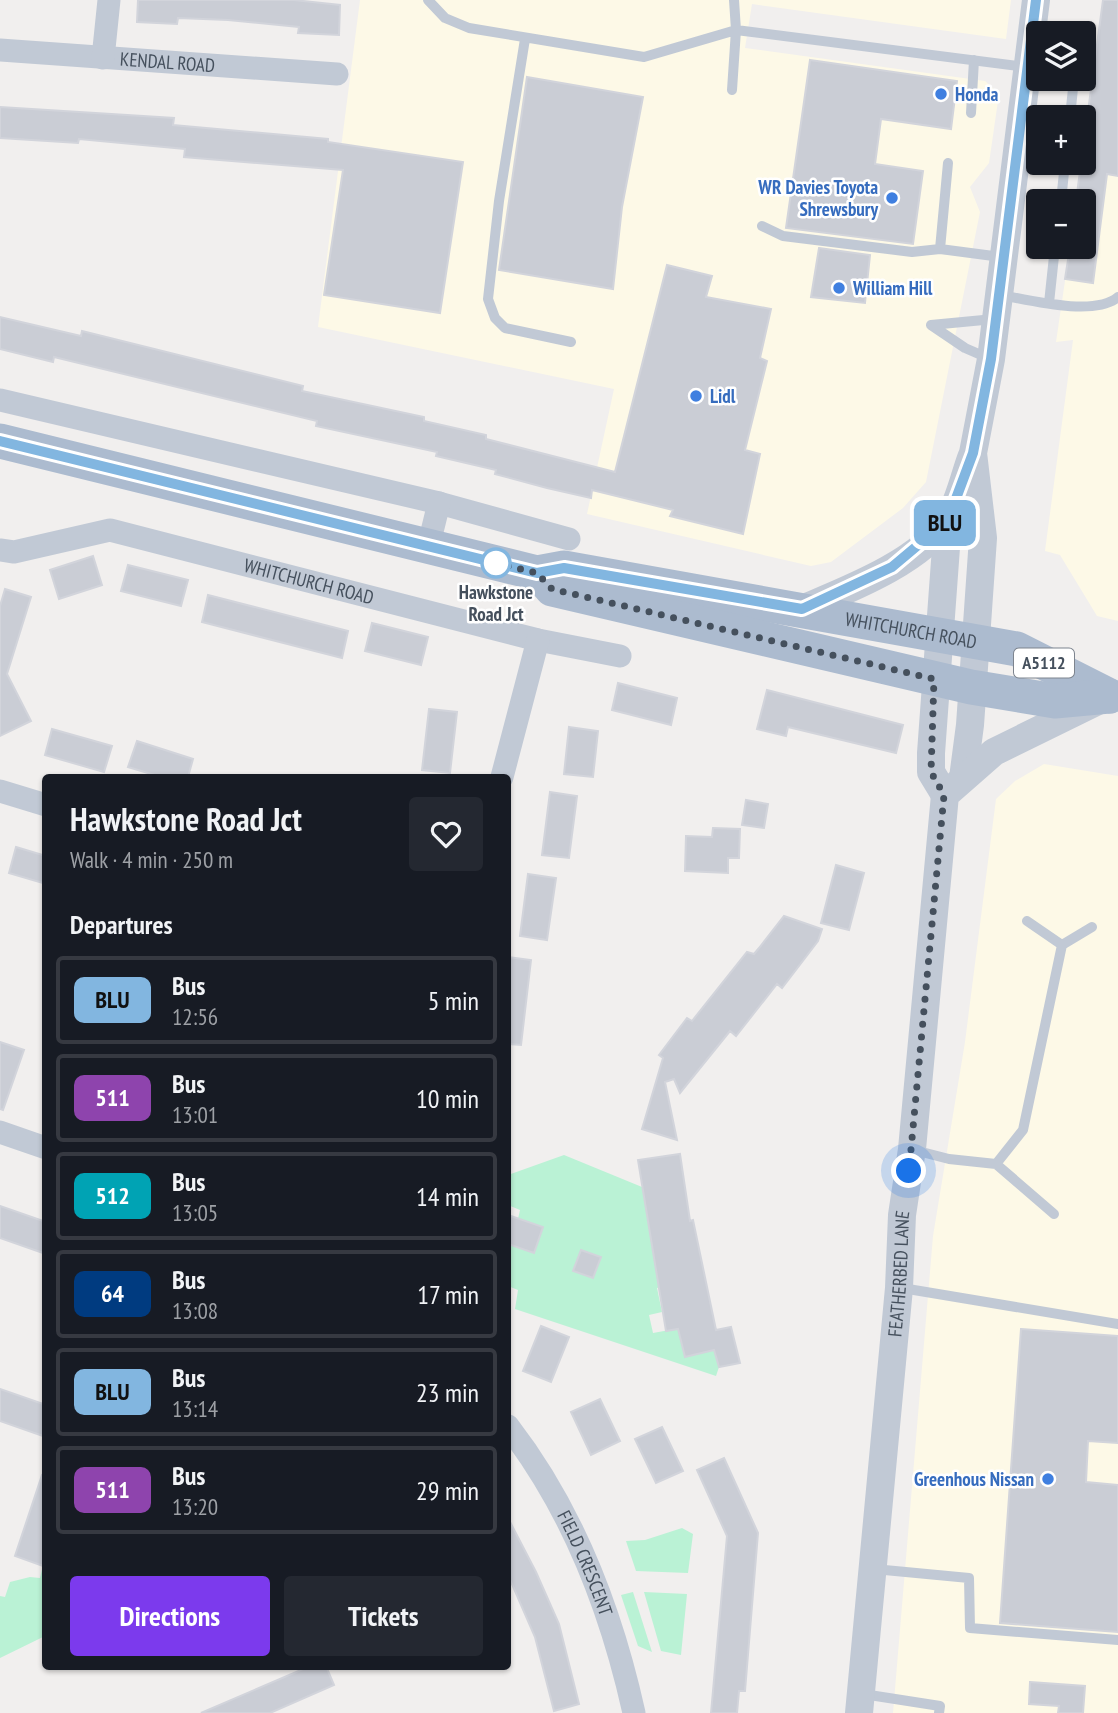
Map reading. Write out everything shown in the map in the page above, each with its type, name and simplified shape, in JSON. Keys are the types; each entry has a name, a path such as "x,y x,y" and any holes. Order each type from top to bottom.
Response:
{"main road":[{"name":"WHITCHURCH ROAD","path":"0,441 537,573 564,568 1017,649 1114,697"},
{"name":"WHITCHURCH ROAD","path":"537,573 552,589 971,687"},
{"name":"A5112","path":"971,687 1055,701 1114,697"}],"street":[{"path":"103,58 108,0"},
{"path":"1035,21 1036,0"},
{"name":"KENDAL ROAD","path":"0,50 337,74"},
{"path":"802,609 892,567 948,520 973,453 991,359 1026,90"},
{"path":"0,400 439,503 569,540"},
{"name":"FEATHERBED LANE","path":"860,1703 899,1288 902,1215 954,786 970,725 984,538 973,453"},
{"path":"428,548 439,503"},
{"name":"FEATHERBED LANE","path":"948,520 934,679 931,772 954,786"},
{"name":"WHITCHURCH ROAD","path":"0,550 14,552 110,530 538,640 620,656"},
{"path":"503,774 538,640"},
{"path":"954,786 982,760 1007,744 1114,697"},
{"path":"0,790 42,804"},
{"path":"0,1132 42,1147"},
{"name":"FIELD CRESCENT","path":"511,1430 538,1466 578,1542 612,1625 634,1713"}],"lane":[{"path":"428,0 445,18 469,28 644,57 736,30 1026,67"},
{"path":"732,90 736,30 734,0"},
{"path":"525,39 497,214 488,299 495,318 505,328 571,342"},
{"path":"971,113 974,60"},
{"path":"940,249 948,163"},
{"path":"762,226 783,236 912,252 940,249 1004,257"},
{"path":"1049,303 1054,259"},
{"path":"991,359 965,348 931,325 997,307 1049,303 1084,307 1113,301 1118,297"},
{"path":"1027,920 1062,945"},
{"path":"996,1164 1023,1130 1062,945 1092,927"},
{"path":"912,1149 949,1159 996,1164 1054,1214"},
{"path":"899,1288 1118,1324"},
{"path":"874,1569 969,1578 970,1628 1118,1640"},
{"path":"860,1703 940,1706 939,1713"}],"shaded area":[{"path":"360,0 1011,0 1006,39 752,4 745,48 985,81 999,94 989,163 970,187 980,212 926,482 903,508 831,562 811,566 587,514 614,389 318,327"},
{"path":"1103,0 1118,0 1118,621 1097,616 1060,555 1045,551 1073,340 1056,342 1068,259 1096,259 1096,189 1078,189 1079,175 1096,175 1096,105 1089,105 1091,91 1096,91 1096,52"},
{"path":"1044,764 1118,776 1118,1713 893,1713 933,1236 965,1042 996,799 1015,781"}],"green space":[{"path":"564,1155 642,1187 649,1222 675,1284 657,1288 662,1312 649,1315 653,1333 686,1327 687,1334 680,1336 685,1356 714,1350 719,1367 716,1376 515,1309 518,1290 511,1287 511,1245 534,1253 518,1219 520,1210 511,1206 511,1174"},
{"path":"682,1528 693,1534 688,1573 636,1571 626,1541 645,1540"},
{"path":"42,1570 42,1637 0,1658 0,1596 5,1597 10,1582 30,1577 40,1578"},
{"path":"633,1592 652,1652 638,1646 621,1595"},
{"path":"644,1592 687,1594 681,1655 661,1651"}],"building":[{"path":"138,0 294,0 340,5 339,35 298,33 299,27 228,20 178,18 177,24 137,22"},
{"path":"1103,0 1118,0 1118,176 1107,174 1093,283 1065,279 1068,259 1096,259 1096,189 1078,189 1079,175 1096,175 1096,105 1089,105 1091,91 1096,91 1096,52"},
{"path":"810,60 957,81 951,129 881,119 875,164 923,171 913,244 786,228"},
{"path":"527,77 643,97 622,207 613,289 499,270"},
{"path":"0,107 174,118 173,125 328,139 328,142 463,162 440,313 324,295 343,170 184,157 185,149 79,139 78,143 0,138"},
{"name":"William Hill","path":"819,248 870,255 865,303 811,297"},
{"path":"667,265 712,276 706,297 771,309 760,358 767,361 745,450 760,454 743,534 670,516 673,510 592,490 591,498 547,488 495,474 496,470 436,456 437,452 316,426 317,421 54,357 53,362 0,349 0,317 81,336 82,331 303,386 302,391 424,417 424,421 486,435 486,439 615,472"},
{"path":"93,556 102,585 59,599 50,570"},
{"path":"128,565 188,580 181,606 121,591"},
{"path":"5,589 31,597 7,674 31,721 0,736 0,606"},
{"path":"208,595 348,631 342,658 202,622"},
{"path":"372,623 428,637 421,665 365,651"},
{"path":"618,683 677,698 671,725 612,710"},
{"path":"767,690 903,725 896,753 788,727 786,736 757,729"},
{"path":"429,709 457,712 450,773 422,770"},
{"path":"569,727 598,731 593,777 564,774"},
{"path":"52,729 112,746 104,772 45,755"},
{"path":"137,741 193,759 189,774 151,774 128,767"},
{"path":"550,792 577,796 569,858 542,855"},
{"path":"746,800 768,804 764,828 742,825"},
{"path":"713,828 740,829 739,858 728,858 728,873 685,871 686,836 712,837"},
{"path":"16,847 42,855 42,883 9,873"},
{"path":"836,865 864,873 849,930 821,923"},
{"path":"528,874 556,878 547,940 520,936"},
{"path":"784,916 822,929 818,941 782,988 777,984 736,1036 730,1031 680,1093 674,1079 665,1082 677,1140 642,1129 663,1058 659,1055 687,1018 692,1021 747,952 754,954"},
{"path":"511,957 531,960 521,1045 511,1044"},
{"path":"0,1042 24,1050 3,1110 0,1109"},
{"path":"680,1154 690,1221 693,1220 716,1330 731,1327 740,1363 719,1367 714,1350 685,1357 678,1329 666,1331 638,1160"},
{"path":"0,1206 42,1221 42,1253 0,1238"},
{"path":"511,1216 543,1227 534,1253 511,1245"},
{"path":"581,1250 601,1257 593,1278 573,1271"},
{"path":"541,1326 569,1337 551,1382 523,1371"},
{"name":"Greenhous Nissan","path":"1021,1329 1118,1336 1118,1443 1088,1441 1086,1482 1118,1485 1118,1632 1000,1623"},
{"path":"0,1389 42,1404 42,1436 0,1421"},
{"path":"600,1399 620,1441 591,1455 571,1412"},
{"path":"662,1427 683,1471 656,1483 635,1439"},
{"path":"724,1458 758,1533 745,1691 739,1691 737,1713 711,1713 727,1536 697,1470"},
{"path":"42,1475 42,1566 15,1556"},
{"path":"511,1524 559,1624 579,1704 554,1711 535,1637 511,1582"},
{"path":"301,1670 328,1670 334,1685 270,1713 201,1713"},
{"path":"1030,1682 1085,1686 1083,1713 1058,1713 1059,1706 1029,1704"}],"bus line":[{"name":"BLU","path":"0,441 537,573 564,568 802,609 892,567 909,556 948,520 973,453 991,359 1036,0"}],"place":[{"name":"Honda","path":"941,94"},
{"name":"WR Davies Toyota Shrewsbury","path":"892,198"},
{"name":"William Hill","path":"839,288"},
{"name":"Lidl","path":"696,396"},
{"name":"Hawkstone Road Jct","path":"496,563"},
{"name":"Greenhous Nissan","path":"1048,1479"}],"route":[{"path":"496,563 537,573 552,589 934,679 931,772 944,795 909,1171"}]}
